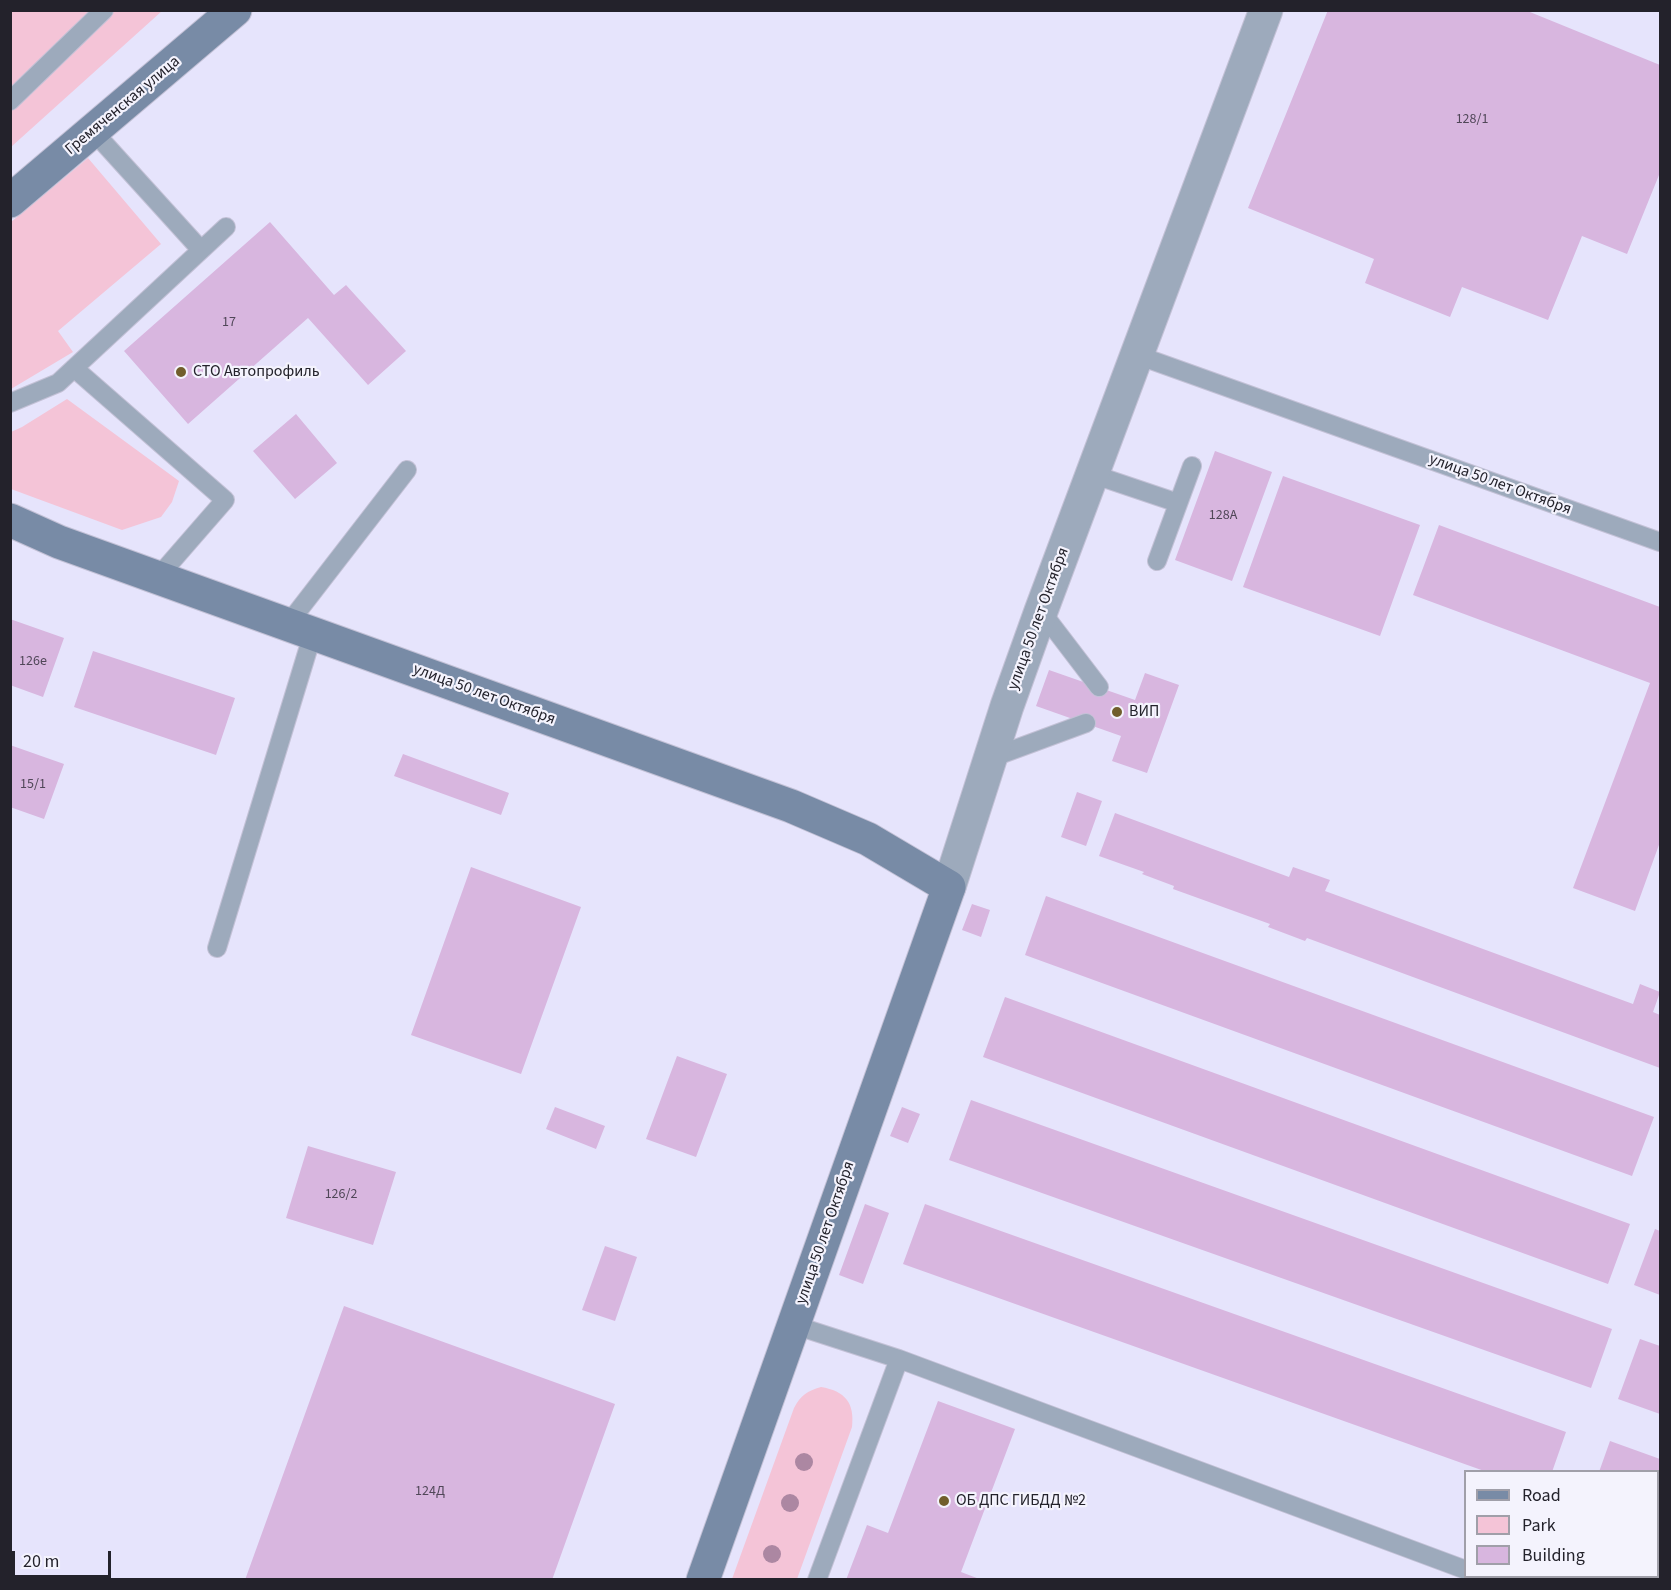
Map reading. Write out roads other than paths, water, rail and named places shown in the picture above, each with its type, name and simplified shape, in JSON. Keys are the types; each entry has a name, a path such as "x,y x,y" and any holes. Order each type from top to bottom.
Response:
{"street":[{"name":"Гремяченская улица","path":"10,201 235,10"},
{"name":"улица 50 лет Октября","path":"703,1580 949,887 1007,706 1041,611 1266,10"},
{"name":"улица 50 лет Октября","path":"10,520 59,542 791,806 868,839 949,887"}],"lane":[{"path":"10,101 104,10"},
{"path":"93,131 201,250"},
{"path":"10,403 58,383 226,227"},
{"name":"улица 50 лет Октября","path":"1137,355 1660,542"},
{"path":"74,368 225,500 158,578"},
{"path":"1157,561 1192,466"},
{"path":"217,948 301,629 407,470"},
{"path":"1092,474 1178,503"},
{"path":"1041,611 1098,687"},
{"path":"991,758 1086,723"},
{"path":"794,1325 899,1359 1464,1569"},
{"path":"817,1580 899,1359"}],"place":[{"name":"СТО Автопрофиль","path":"181,372"},
{"name":"ВИП","path":"1117,712"},
{"name":"ОБ ДПС ГИБДД №2","path":"944,1501"}]}
